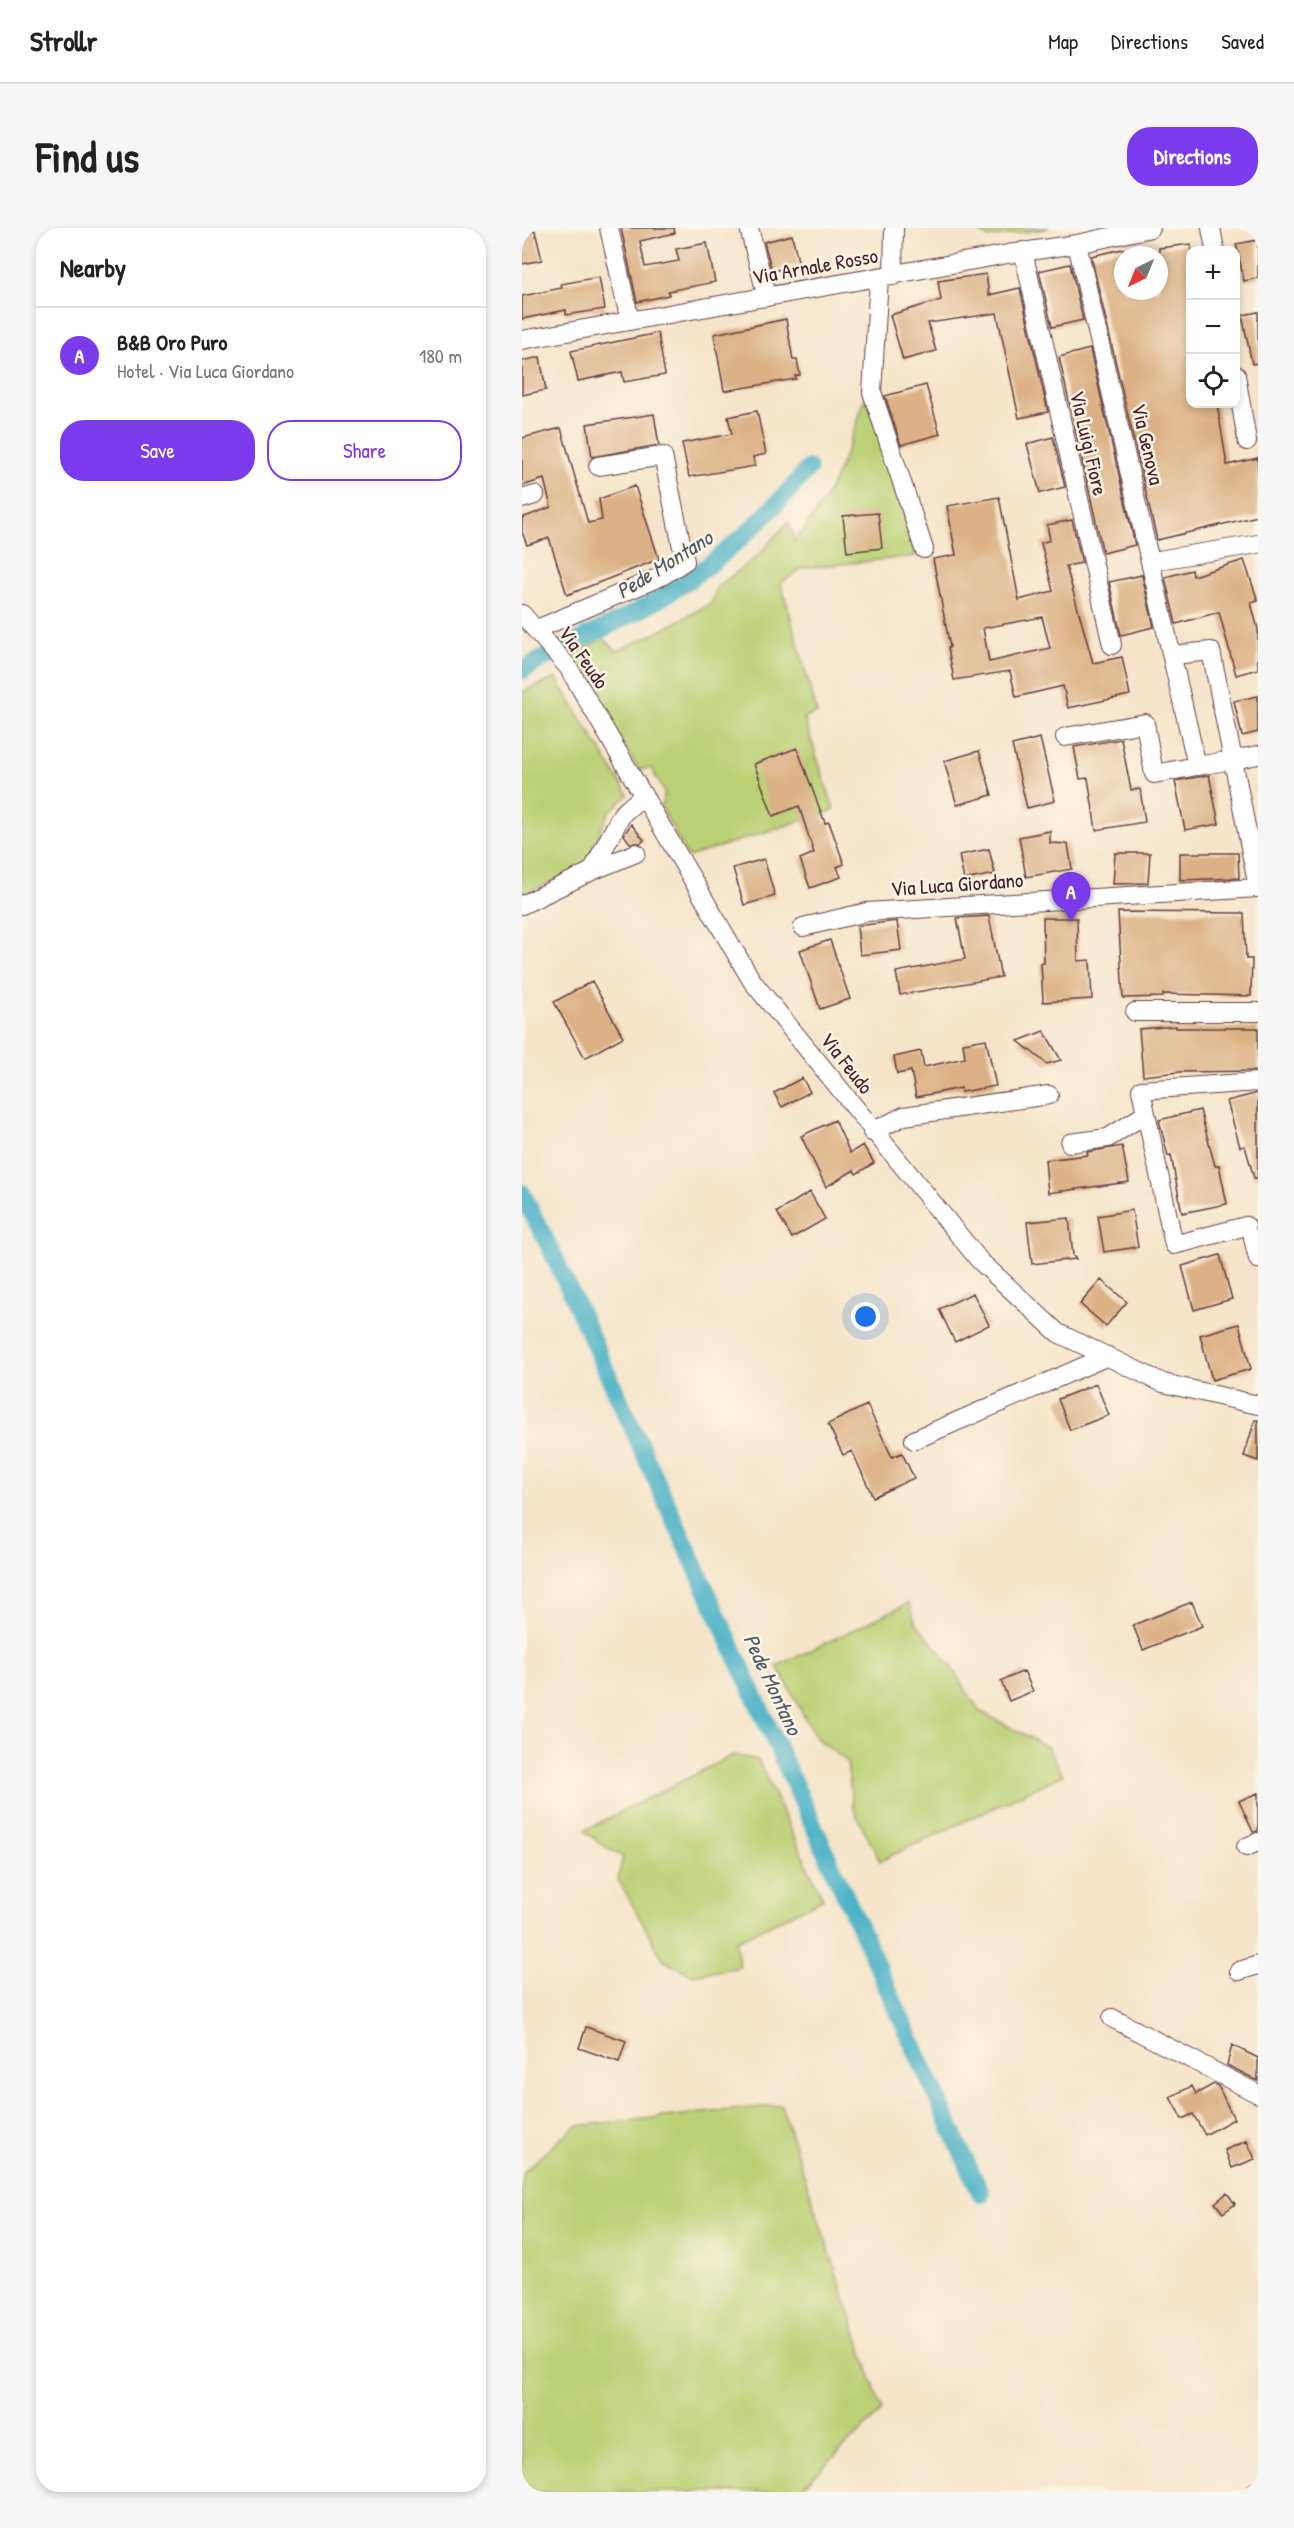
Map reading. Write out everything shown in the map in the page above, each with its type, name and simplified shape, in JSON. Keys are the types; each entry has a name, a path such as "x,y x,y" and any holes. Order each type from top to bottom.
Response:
{"street":[{"path":"609,228 630,321"},
{"path":"749,228 767,297"},
{"path":"894,228 881,278 872,392 924,549"},
{"name":"Via Arnale Rosso","path":"522,340 1023,251 1077,244 1151,228"},
{"path":"1211,228 1214,246"},
{"name":"Via Genova","path":"1077,244 1152,561 1197,766"},
{"name":"Via Luigi Fiore","path":"1023,251 1112,645"},
{"path":"1240,401 1246,441"},
{"path":"540,632 662,576 685,561 663,456 598,466"},
{"path":"1152,561 1258,544"},
{"name":"Via Feudo","path":"522,614 568,667 752,981 872,1132 980,1261 1058,1332 1163,1383 1258,1405"},
{"path":"1173,655 1211,651 1258,888"},
{"path":"1065,736 1144,723 1154,774 1258,754"},
{"path":"592,871 622,814 643,796"},
{"path":"522,905 592,871 636,853"},
{"name":"Via Luca Giordano","path":"803,927 867,912 1258,888"},
{"path":"1135,1012 1258,1012"},
{"path":"1258,1082 1141,1090 1144,1115 1174,1245 1249,1232 1258,1259"},
{"path":"872,1132 904,1116 1049,1095"},
{"path":"1070,1143 1108,1138 1144,1115"},
{"path":"914,1440 1108,1356"},
{"path":"1239,1971 1258,1965"},
{"path":"1112,2018 1258,2094"}],"green space":[{"path":"976,228 1049,228 988,238"},
{"path":"869,397 916,556 803,568 781,583 817,713 804,718 834,810 688,857 661,807 665,793 651,768 639,770 570,657 603,638 617,651 712,603 717,587 757,557 788,522 795,541 819,508 837,474 865,399"},
{"path":"556,678 628,795 609,812 584,867 522,895 522,692"},
{"path":"909,1603 916,1623 949,1663 979,1711 1048,1747 1063,1775 880,1861 853,1808 847,1762 816,1738 777,1666"},
{"path":"733,1755 758,1760 823,1899 735,1942 740,1967 693,1975 664,1961 618,1879 623,1857 598,1842 585,1830"},
{"path":"781,2105 882,2411 797,2492 522,2492 522,2173 575,2126"}],"building":[{"path":"621,228 674,228 675,233 640,241 645,267 679,261 676,249 707,243 715,282 668,291 669,295 637,302"},
{"path":"535,231 542,260 522,264 522,234"},
{"path":"792,235 799,265 772,271 764,242"},
{"path":"1258,240 1258,278 1244,281 1240,262 1240,246 1236,244"},
{"path":"1191,244 1191,246 1186,246 1186,408 1218,408 1227,465 1258,458 1258,516 1157,540 1091,256 1114,251 1114,300 1168,300 1168,247"},
{"path":"1070,264 1083,320 1052,327 1039,271"},
{"path":"986,274 989,295 1020,288 1048,412 1019,418 997,313 928,323 936,351 903,360 890,315 941,300 938,281"},
{"path":"599,277 605,309 566,315 566,310 522,319 522,296 562,288 561,284"},
{"path":"1258,312 1258,363 1252,364 1242,315"},
{"path":"786,319 793,360 797,360 800,375 795,376 796,379 724,391 714,334"},
{"path":"658,333 665,375 624,382 622,372 578,381 571,351"},
{"path":"1090,349 1135,545 1103,553 1059,357"},
{"path":"540,357 546,390 522,395 522,361"},
{"path":"926,385 940,434 901,445 885,396"},
{"path":"757,411 766,454 753,457 755,466 689,477 682,443 732,434 728,417"},
{"path":"654,414 659,445 592,457 587,424"},
{"path":"561,428 588,523 602,520 599,499 635,486 659,559 567,595 549,538 527,545 522,532 522,518 551,507 544,479 522,486 522,438"},
{"path":"1053,437 1065,487 1040,493 1027,444"},
{"path":"999,497 1019,600 1053,591 1041,543 1050,540 1047,525 1072,520 1082,563 1066,566 1093,663 1122,657 1130,695 1068,708 1063,686 1016,697 1010,671 954,680 933,559 956,555 947,506","holes":["1042,617 1050,648 989,662 983,628"]},
{"path":"878,513 882,548 847,552 843,516"},
{"path":"1244,560 1258,601 1251,603 1258,629 1258,669 1236,675 1219,612 1176,624 1165,577 1192,570 1193,576"},
{"path":"1142,575 1154,627 1121,635 1109,582"},
{"path":"1258,696 1258,732 1242,736 1234,701"},
{"path":"1040,738 1055,801 1027,808 1012,745"},
{"path":"1121,739 1131,790 1140,789 1145,822 1096,830 1088,778 1080,779 1074,747"},
{"path":"797,748 825,823 829,822 844,864 837,867 841,877 810,888 800,859 814,853 799,806 773,816 754,764"},
{"path":"979,751 992,795 957,805 944,761"},
{"path":"1209,775 1219,824 1185,830 1175,781"},
{"path":"631,824 644,840 641,843 630,843 624,835"},
{"path":"1050,831 1050,843 1068,844 1072,869 1026,877 1019,837"},
{"path":"989,849 995,874 964,880 959,855"},
{"path":"1115,853 1150,853 1148,883 1113,884"},
{"path":"1180,853 1238,853 1239,878 1180,880"},
{"path":"764,859 775,896 744,905 733,868"},
{"path":"1118,912 1244,913 1246,959 1252,959 1251,996 1163,994 1163,997 1123,998"},
{"path":"989,916 1001,977 900,995 896,972 965,959 957,918"},
{"path":"1043,918 1077,918 1078,961 1090,960 1092,999 1043,1002 1041,963 1044,963"},
{"path":"897,921 901,950 860,955 857,926"},
{"path":"830,940 850,999 820,1009 800,950"},
{"path":"592,981 623,1037 585,1058 554,1002"},
{"path":"1176,1026 1176,1028 1258,1028 1258,1071 1179,1072 1143,1076 1139,1029"},
{"path":"1044,1031 1061,1060 1047,1064 1018,1041"},
{"path":"986,1039 996,1086 961,1092 961,1088 916,1097 911,1071 897,1074 894,1057 921,1051 924,1067 965,1058 963,1043"},
{"path":"802,1078 810,1092 782,1107 774,1093"},
{"path":"1258,1093 1258,1178 1254,1178 1245,1146 1240,1147 1227,1101"},
{"path":"1200,1110 1215,1166 1219,1165 1227,1204 1182,1213 1171,1155 1168,1156 1159,1120"},
{"path":"835,1120 850,1153 863,1145 874,1163 856,1174 854,1170 826,1187 801,1136"},
{"path":"1122,1146 1129,1182 1048,1193 1045,1160 1088,1155 1087,1152"},
{"path":"810,1192 825,1219 792,1238 777,1212"},
{"path":"1132,1210 1138,1247 1104,1252 1098,1216"},
{"path":"1069,1218 1073,1256 1076,1259 1032,1264 1027,1222"},
{"path":"1220,1255 1232,1299 1194,1310 1182,1266"},
{"path":"1101,1280 1127,1302 1106,1326 1080,1304"},
{"path":"973,1293 989,1325 955,1342 939,1309"},
{"path":"1239,1324 1251,1369 1212,1380 1200,1335"},
{"path":"1096,1384 1109,1415 1070,1430 1058,1399"},
{"path":"867,1405 892,1457 902,1453 914,1478 873,1497 852,1451 843,1455 828,1424"},
{"path":"1255,1420 1258,1420 1258,1461 1244,1456"},
{"path":"1192,1602 1202,1626 1143,1650 1133,1625"},
{"path":"1024,1671 1033,1691 1009,1701 1001,1681"},
{"path":"1258,1793 1258,1831 1253,1832 1239,1801"},
{"path":"586,2027 626,2041 619,2062 579,2048"},
{"path":"1232,2045 1258,2058 1258,2081 1227,2065"},
{"path":"1214,2084 1218,2086 1234,2119 1205,2135 1193,2114 1182,2119 1170,2097 1192,2086 1196,2094"},
{"path":"1247,2141 1255,2159 1232,2168 1225,2150"},
{"path":"1227,2193 1235,2204 1223,2213 1215,2203"}],"waterway":[{"name":"Pede Montano","path":"522,671 642,609 701,571 758,523 809,468"},
{"name":"Pede Montano","path":"522,1193 555,1258 981,2194"}],"place":[{"name":"B&B Oro Puro","path":"1071,922"}]}
